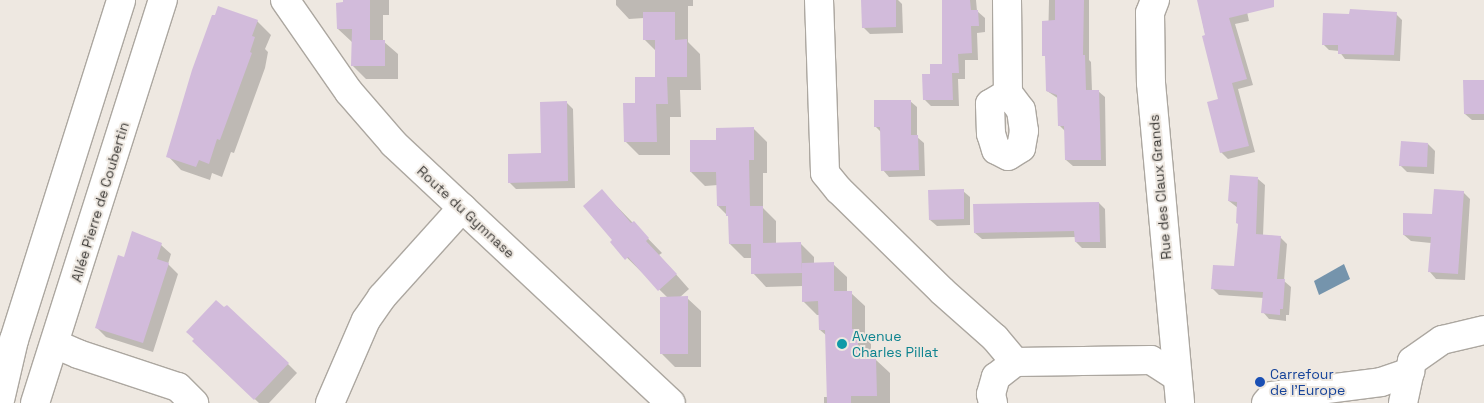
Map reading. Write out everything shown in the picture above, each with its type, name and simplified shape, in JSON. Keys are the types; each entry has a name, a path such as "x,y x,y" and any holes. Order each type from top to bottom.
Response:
{"street":[{"path":"0,400 14,340 122,0"},
{"name":"Allée Pierre de Coubertin","path":"35,403 163,0"},
{"name":"Route du Gymnase","path":"285,0 349,92 394,144 671,403"},
{"path":"819,0 825,173 839,190 942,291 981,345 996,388 1151,360 1173,342"},
{"path":"1007,0 1008,93"},
{"name":"Rue des Claux Grands","path":"1155,0 1150,13 1150,83 1176,376"},
{"path":"330,403 366,320 382,297 462,208"},
{"path":"1403,403 1412,361 1442,340 1484,330"},
{"path":"55,344 78,354 178,387 194,403"},
{"path":"1151,360 1176,376 1180,403"},
{"path":"1266,403 1272,396 1372,383 1410,372"}],"water":[{"path":"1344,264 1350,279 1319,295 1314,281"}],"building":[{"path":"343,0 370,0 370,40 385,40 385,66 351,66 352,29 337,29 336,3 343,2"},
{"path":"861,0 896,0 896,27 862,28"},
{"path":"942,0 970,0 971,10 978,10 979,26 971,26 972,53 958,54 959,73 952,73 953,100 923,100 922,74 930,74 930,64 942,64"},
{"path":"1055,0 1084,0 1083,55 1085,55 1086,90 1099,90 1101,160 1065,160 1064,126 1058,126 1057,95 1046,91 1045,56 1042,56 1042,21 1055,20"},
{"path":"1197,0 1274,0 1274,7 1229,18 1247,79 1232,83 1249,146 1220,153 1207,102 1218,99 1202,36 1205,35"},
{"path":"218,6 258,20 252,36 255,37 250,52 252,53 220,140 217,139 209,164 199,160 196,167 166,157 192,70 212,15 215,15"},
{"path":"1350,9 1397,12 1394,55 1338,54 1338,45 1322,45 1323,13 1349,14"},
{"path":"643,12 675,12 675,40 687,39 687,77 667,77 668,104 656,104 657,142 624,142 623,103 635,103 635,77 655,77 655,40 643,40"},
{"path":"1463,80 1484,80 1484,114 1464,114"},
{"path":"874,100 911,100 911,135 918,135 919,170 881,171 880,127 874,127"},
{"path":"567,101 568,181 508,183 508,154 541,153 540,102"},
{"path":"754,127 754,160 749,160 750,206 763,206 763,243 801,242 802,273 751,274 751,244 729,244 726,206 717,206 716,172 690,172 690,140 716,140 716,128"},
{"path":"1401,141 1428,143 1427,167 1399,166"},
{"path":"1230,175 1258,177 1256,234 1281,236 1277,279 1285,279 1283,309 1280,309 1280,315 1261,313 1263,292 1211,289 1213,265 1234,266 1238,224 1236,223 1237,202 1228,201"},
{"path":"602,189 631,223 634,221 649,238 646,241 677,274 658,291 628,257 625,260 610,242 612,240 583,206"},
{"path":"964,189 964,219 929,220 928,190"},
{"path":"1434,189 1464,191 1458,274 1428,272 1431,237 1403,235 1403,213 1432,214"},
{"path":"1099,202 1100,242 1075,242 1074,231 974,233 973,204"},
{"path":"132,231 162,243 157,259 169,263 143,343 95,328 118,255 124,257"},
{"name":"Avenue Charles Pillat","path":"834,262 834,291 852,291 852,329 858,329 858,359 876,358 877,396 851,396 851,403 827,403 825,330 819,330 818,301 802,302 802,263"},
{"path":"688,296 688,354 660,354 660,297"},
{"path":"216,300 224,307 227,305 289,363 254,400 192,341 194,339 186,332"}],"place":[{"name":"Avenue Charles Pillat","path":"842,344"},
{"name":"Carrefour de l'Europe","path":"1260,382"}]}
